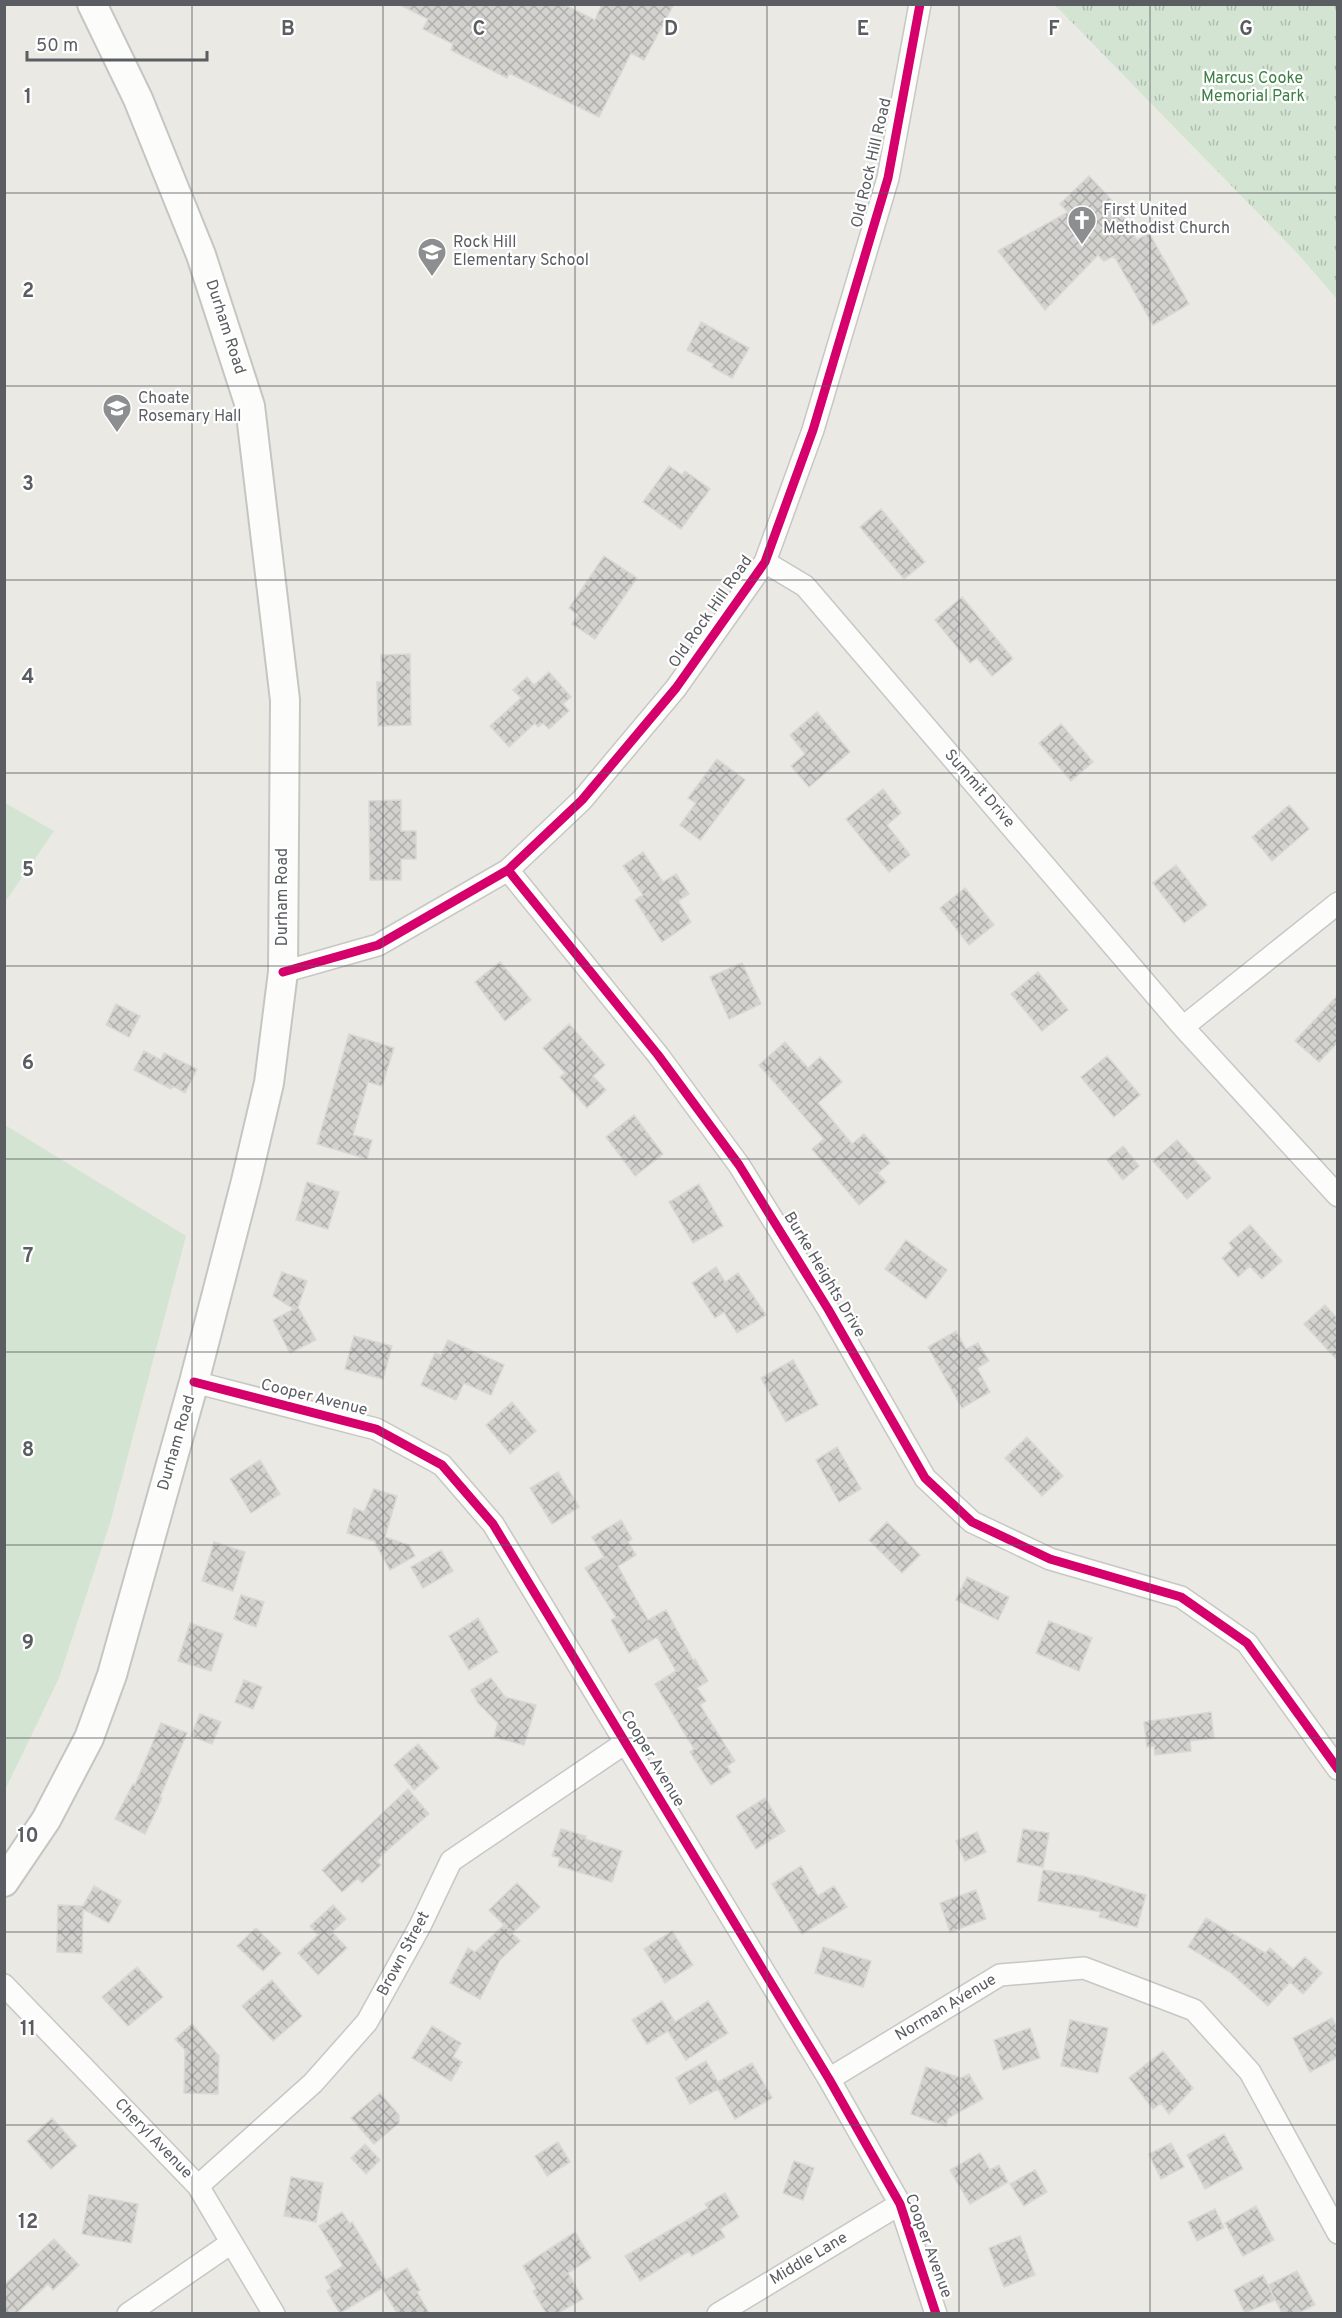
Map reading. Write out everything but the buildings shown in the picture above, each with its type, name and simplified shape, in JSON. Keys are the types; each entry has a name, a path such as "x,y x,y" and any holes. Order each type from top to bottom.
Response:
{"main road":[{"name":"Durham Road","path":"4,1882 46,1820 89,1738 112,1675 194,1382 269,1083 283,972 285,700 250,406 201,255 138,99 93,4"}],"street":[{"name":"Old Rock Hill Road","path":"283,972 378,945 508,870 582,800 669,697 765,562 813,430 885,189 920,4"},
{"name":"Summit Drive","path":"765,562 805,586 1183,1027 1338,1196"},
{"name":"Burke Heights Drive","path":"508,870 658,1055 739,1165 828,1308 925,1478 972,1522 1050,1559 1181,1597 1247,1643 1338,1769"},
{"path":"1183,1027 1338,903"},
{"name":"Cooper Avenue","path":"194,1382 376,1429 442,1465 493,1524 829,2079 900,2204 936,2313"},
{"name":"Brown Street","path":"198,2187 313,2083 366,2022 420,1926 451,1861 625,1743"},
{"name":"Norman Avenue","path":"829,2079 999,1975 1084,1968 1194,2010 1250,2072 1338,2233"},
{"name":"Cheryl Avenue","path":"4,1985 198,2187 274,2313"},
{"name":"Middle Lane","path":"718,2313 900,2204"},
{"path":"128,2313 231,2243"}],"green space":[{"name":"Marcus Cooke Memorial Park","path":"1055,5 1337,5 1337,299 1298,254"},
{"path":"5,803 54,831 5,902"},
{"path":"5,1125 186,1236 110,1523 59,1678 5,1790"}],"cycle path":[{"path":"283,972 378,945 508,870 582,800 676,688 765,562 813,430 888,178 920,4"},
{"path":"508,870 658,1055 739,1165 828,1309 925,1478 972,1522 1050,1559 1181,1597 1247,1643 1338,1769"},
{"path":"194,1382 376,1429 442,1465 493,1524 829,2079 900,2204 936,2314"}],"place":[{"name":"First United Methodist Church","path":"1082,246"},
{"name":"Rock Hill Elementary School","path":"432,278"},
{"name":"Choate Rosemary Hall","path":"117,434"}]}
